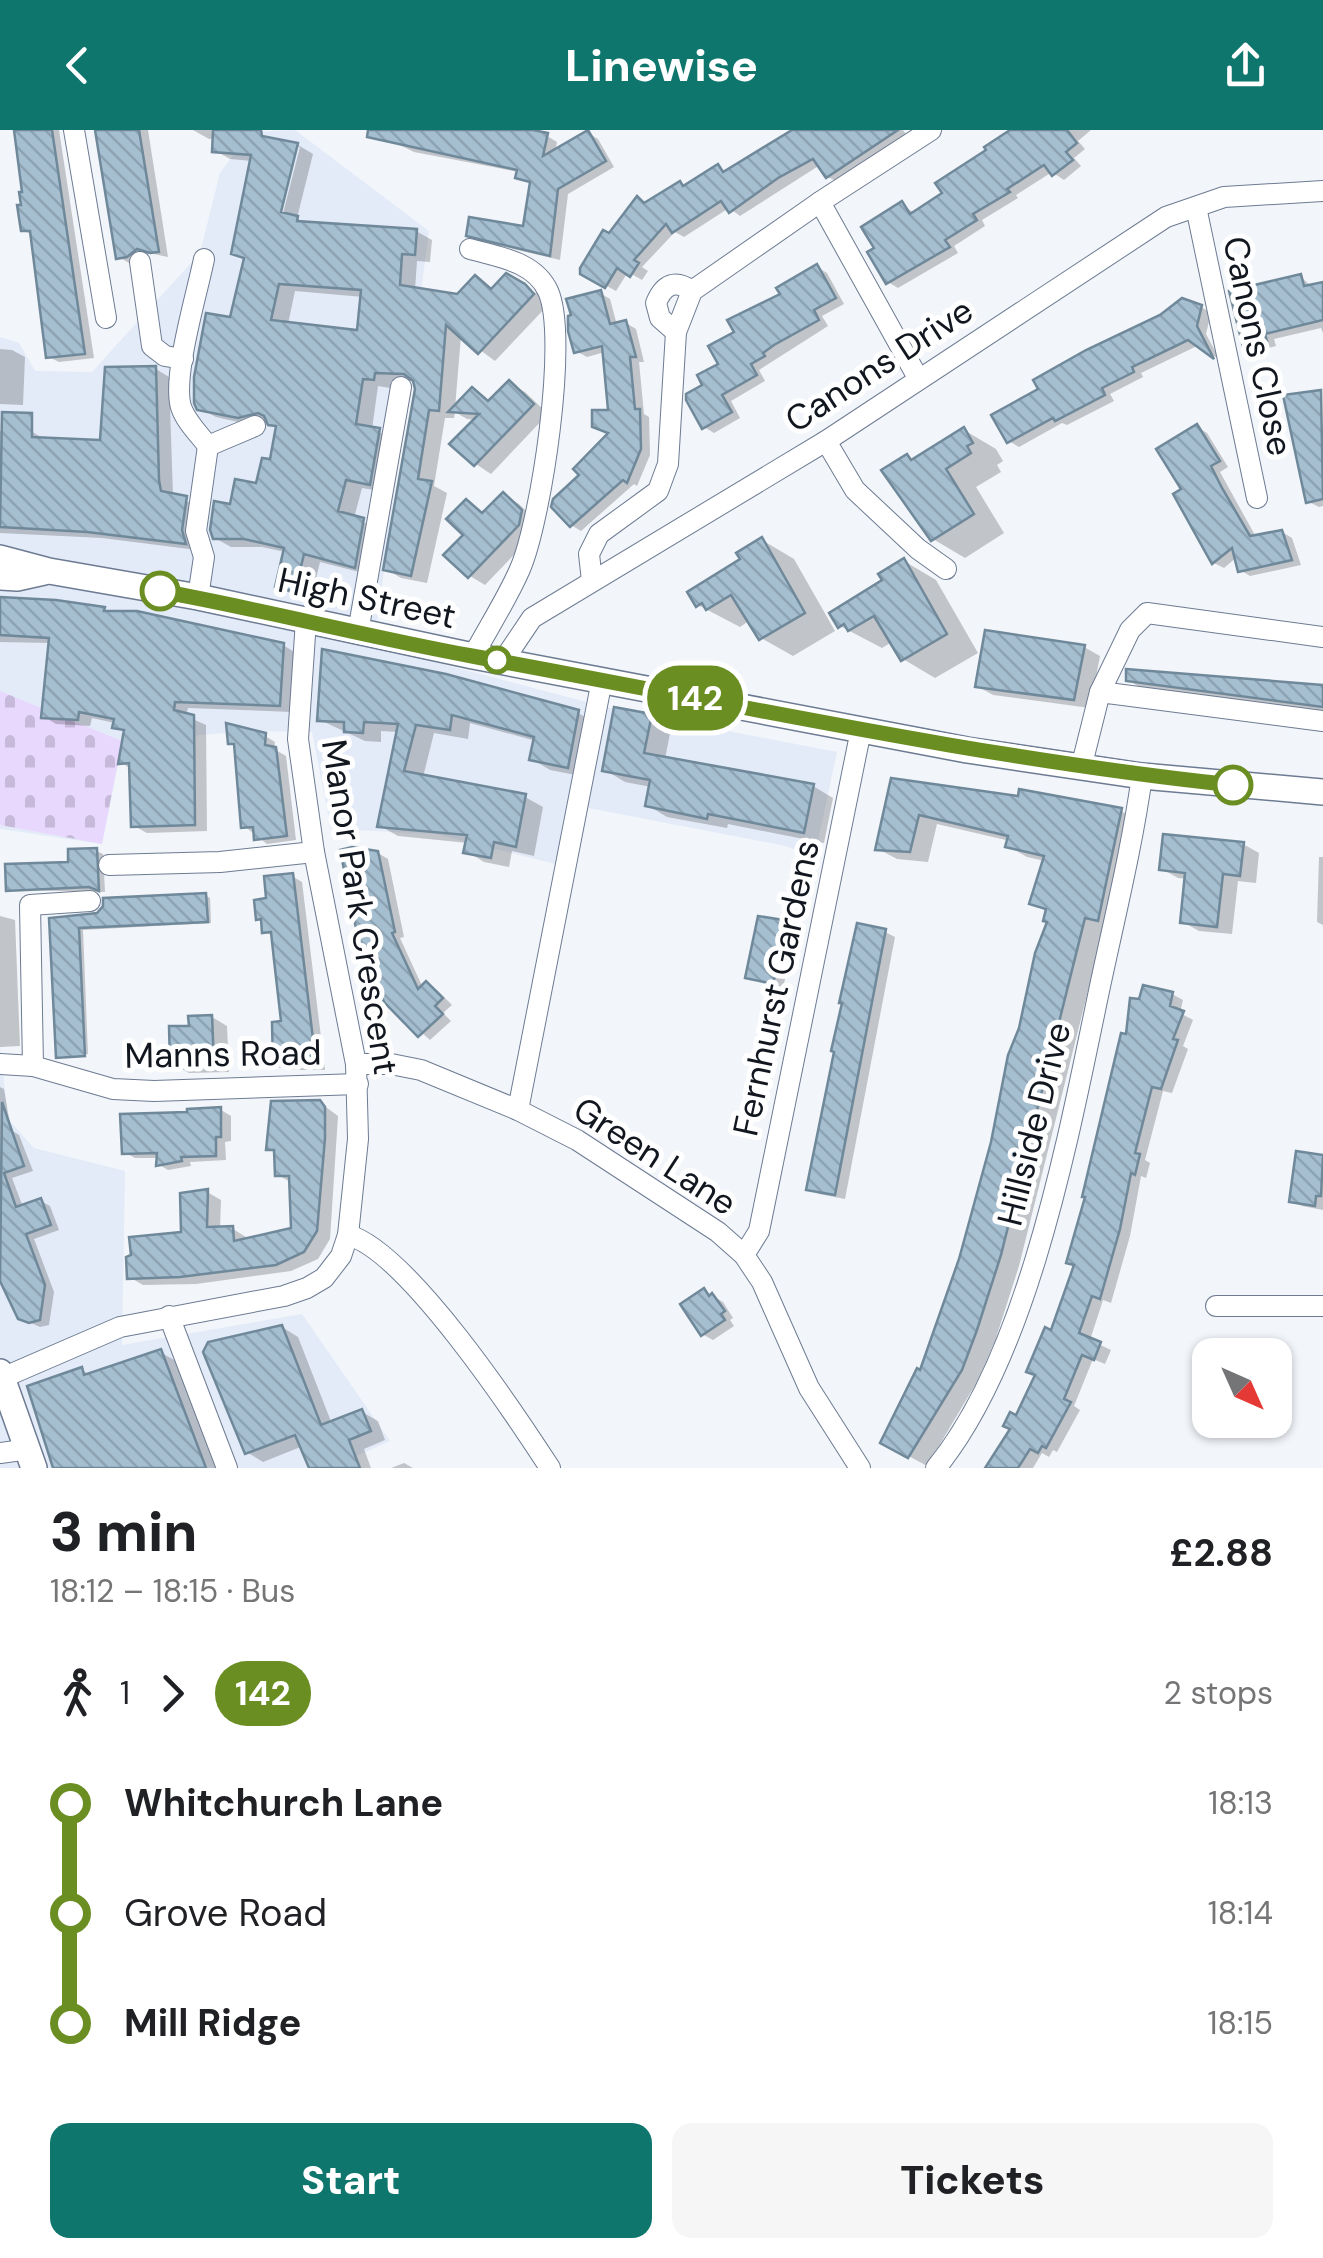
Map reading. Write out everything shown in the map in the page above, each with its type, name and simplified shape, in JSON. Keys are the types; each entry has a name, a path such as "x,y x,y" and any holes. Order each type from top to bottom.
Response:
{"main road":[{"name":"High Street","path":"0,558 473,656 860,730 1081,768 1323,792"},
{"name":"High Street","path":"0,577 17,578 49,571"},
{"path":"1,1375 32,1459"}],"street":[{"path":"74,130 106,318"},
{"path":"592,581 588,554 600,534 658,491 668,464 676,332 692,291 932,130"},
{"name":"Canons Drive","path":"502,660 532,618 826,440 1166,217 1224,196 1323,191"},
{"path":"820,202 918,378"},
{"name":"Canons Close","path":"1196,207 1257,498"},
{"path":"470,249 524,264 548,290 557,346 542,483 521,567 473,656"},
{"path":"198,598 204,557 196,531 208,446 184,416 180,402 183,359 204,259"},
{"path":"140,262 152,346 165,356 183,359"},
{"path":"676,332 660,318 656,302 666,286 674,283 692,291"},
{"path":"358,632 401,387"},
{"path":"208,446 255,426"},
{"path":"826,440 855,490 918,549 946,569"},
{"path":"1081,768 1100,692 1130,630 1146,612 1323,637"},
{"name":"Manor Park Crescent","path":"1,1375 120,1327 284,1296 307,1288 324,1278 341,1256 348,1235 358,1139 357,1074 314,852 298,739 306,620"},
{"path":"518,1110 602,680"},
{"path":"1100,692 1323,721"},
{"name":"Fernhurst Gardens","path":"744,1255 759,1231 860,730"},
{"name":"Hillside Drive","path":"936,1468 980,1399 1012,1324 1039,1243 1081,1076 1142,776"},
{"path":"109,865 220,862 314,852"},
{"path":"33,1066 30,904 90,901"},
{"name":"Manns Road","path":"0,1064 33,1066 113,1089 154,1091 357,1074"},
{"name":"Green Lane","path":"357,1074 391,1064 422,1070 518,1110 577,1140 718,1232 744,1255 762,1282 809,1388 860,1468"},
{"path":"348,1235 371,1245 434,1309 478,1362 550,1468"},
{"path":"1216,1306 1323,1306"},
{"path":"169,1316 227,1468"},
{"path":"0,1453 32,1459"}],"shaded area":[{"path":"295,130 429,231 374,646 613,709 837,752 815,855 583,807 571,868 436,834 331,829 312,732 251,731 123,741 102,844 0,829 0,337 19,343 35,371 92,372 200,253 220,173 250,132"},
{"path":"0,1045 8,1119 34,1148 125,1171 122,1345 302,1314 390,1441 329,1468 0,1468"}],"green space":[{"path":"0,691 122,741 102,844 0,825"}],"building":[{"path":"14,130 52,130 85,354 46,358 30,231 21,231 17,205 21,205 22,192"},
{"path":"95,130 139,130 159,252 137,249 116,259"},
{"path":"213,130 261,130 262,136 298,143 281,212 298,216 297,221 417,229 415,255 402,254 400,285 457,294 475,275 491,289 506,273 534,294 478,354 446,325 439,411 429,410 418,479 432,481 411,576 383,570 415,389 413,381 404,374 375,373 374,380 363,379 356,424 380,428 370,485 346,480 338,511 364,518 355,568 304,554 295,592 275,587 284,548 244,539 213,539 210,530 214,501 230,504 235,479 256,483 262,458 270,459 276,426 268,425 258,413 238,418 197,410 194,403 194,377 206,313 230,317 244,258 231,254 251,155 212,152","holes":["279,284 361,290 357,330 271,320"]},
{"path":"368,130 533,130 548,133 543,156 588,130 606,161 558,189 550,256 466,236 469,217 523,226 530,182 515,178 517,170 367,137"},
{"path":"792,130 898,130 826,178 813,159 729,213 721,201 672,233 666,224 634,260 639,263 630,277 617,268 605,288 580,274 603,230 609,233 637,196 644,203 680,181 683,186 718,164 723,172"},
{"path":"1010,130 1067,130 1077,143 1066,152 1073,160 1052,176 1044,165 1007,189 1010,192 973,214 977,220 945,240 950,247 886,284 867,252 874,248 861,227 902,201 910,214 942,193 935,183"},
{"path":"817,264 836,298 814,310 819,320 774,345 751,364 757,375 722,395 732,412 702,429 686,394 702,385 697,375 718,364 708,346 734,332 727,320 780,294 776,288"},
{"path":"1301,274 1304,286 1323,282 1323,320 1265,334 1267,341 1243,347 1229,291"},
{"path":"601,290 610,324 626,320 636,357 630,357 635,409 640,409 641,449 627,483 623,480 570,527 551,507 553,499 579,475 573,469 608,433 592,427 592,410 608,410 602,346 574,353 566,299"},
{"path":"1182,298 1202,305 1197,326 1214,359 1188,340 1132,367 1134,372 1102,388 1105,395 1007,443 991,415 1038,389 1033,380 1160,315"},
{"path":"156,366 159,480 161,491 187,496 182,530 186,544 0,527 2,412 32,413 32,437 100,440 105,367"},
{"path":"509,380 534,404 474,466 449,444 479,414 448,412 472,387 488,401"},
{"path":"1321,390 1323,499 1306,503 1283,395"},
{"path":"1197,424 1220,461 1211,466 1250,536 1282,530 1292,560 1238,572 1232,548 1212,564 1173,494 1181,489 1156,449"},
{"path":"964,427 973,443 967,446 971,453 946,469 974,514 931,541 881,470 907,454 911,460"},
{"path":"503,492 522,510 519,525 468,578 443,555 463,535 446,519 466,499 482,513"},
{"path":"762,537 805,613 759,640 731,595 706,610 702,603 696,607 687,592 740,559 736,553"},
{"path":"904,558 947,634 901,661 874,616 848,631 844,624 838,628 829,613 882,580 878,574"},
{"path":"0,597 56,600 105,607 104,611 137,611 284,643 280,706 175,702 174,710 194,715 195,825 131,827 129,763 118,764 124,730 112,728 114,719 79,712 78,720 41,718 49,638 0,635"},
{"path":"985,630 1085,645 1074,700 975,687"},
{"path":"322,649 446,674 579,710 568,768 529,760 534,737 452,715 450,730 416,725 404,771 526,794 516,847 494,842 491,858 463,853 467,835 377,827 398,724 364,722 363,733 344,732 344,722 317,721"},
{"path":"1126,669 1323,685 1323,707 1126,681"},
{"path":"614,707 652,714 644,753 814,784 804,833 645,806 650,780 602,771"},
{"path":"226,723 266,733 265,745 276,747 287,836 254,840 253,827 241,828 234,744 228,744"},
{"path":"891,778 1018,796 1019,789 1122,808 1098,921 1085,918 1001,1255 977,1330 962,1370 908,1458 880,1443 917,1368 920,1370 959,1259 991,1142 1008,1055 1047,922 1043,921 1046,909 1029,904 1044,856 1005,847 1008,836 919,815 910,852 875,850"},
{"path":"1163,834 1244,842 1240,876 1223,874 1217,927 1180,923 1185,873 1159,870"},
{"path":"352,847 378,851 395,932 392,933 418,989 426,981 443,998 435,1006 443,1014 418,1037 384,1002 358,938 340,850"},
{"path":"97,848 99,891 89,887 6,891 5,864 68,862 68,849"},
{"path":"293,873 316,1066 273,1066 272,1022 281,1021 271,932 262,933 254,900 266,898 264,876"},
{"path":"206,893 208,922 79,928 85,1056 56,1058 49,918 97,913 103,898"},
{"path":"758,916 784,920 773,984 745,978"},
{"path":"857,923 886,929 835,1195 806,1190"},
{"path":"1143,985 1173,992 1170,1006 1184,1011 1161,1089 1152,1087 1135,1153 1140,1154 1135,1175 1131,1173 1100,1299 1092,1296 1079,1333 1101,1342 1094,1360 1082,1355 1064,1399 1071,1402 1046,1448 1042,1446 1038,1453 1030,1449 1018,1468 985,1468 1010,1429 1003,1426 1010,1412 1016,1415 1035,1375 1026,1372 1045,1327 1051,1330 1074,1265 1066,1263 1085,1197 1121,1033 1126,1034 1130,998 1139,999"},
{"path":"212,1015 214,1064 170,1065 169,1026 189,1026 188,1016"},
{"path":"320,1100 325,1107 325,1138 317,1231 304,1252 276,1265 127,1279 129,1237 181,1232 180,1193 208,1189 207,1227 233,1226 234,1241 291,1228 289,1176 275,1176 274,1150 266,1150 271,1101"},
{"path":"2,1102 24,1166 4,1173 16,1207 41,1198 51,1225 26,1234 45,1285 40,1320 29,1323 18,1319 0,1281"},
{"path":"221,1107 221,1137 216,1137 216,1156 181,1157 182,1161 156,1166 157,1153 122,1154 120,1114"},
{"path":"1296,1151 1323,1155 1321,1196 1316,1196 1315,1206 1289,1202"},
{"path":"704,1288 725,1311 721,1314 725,1320 701,1336 680,1304"},
{"path":"282,1325 321,1425 362,1409 371,1431 349,1440 360,1468 309,1468 295,1435 245,1454 203,1352 208,1342"},
{"path":"161,1349 206,1468 53,1468 27,1386 82,1367 84,1375"}],"bus line":[{"name":"142","path":"160,591 559,673 966,750 1233,785"}]}
